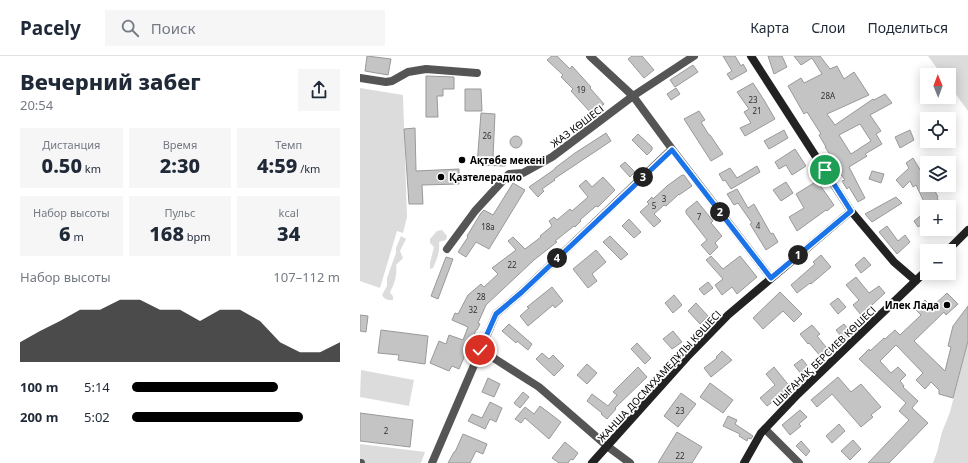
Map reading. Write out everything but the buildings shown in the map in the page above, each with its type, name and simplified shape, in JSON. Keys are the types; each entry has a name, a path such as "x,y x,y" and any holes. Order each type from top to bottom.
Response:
{"street":[{"path":"590,56 633,96 672,150 771,278"},
{"name":"ЖАЗ КӨШЕСІ","path":"447,249 475,211 509,174 523,173 552,157 633,96 694,56"},
{"path":"751,56 851,211 894,262 916,281"},
{"path":"360,78 386,82 392,81 408,72 426,69 477,73"},
{"path":"432,463 496,314 522,292 672,150"},
{"name":"ЖАНША ДОСМҰХАМЕДҰЛЫ КӨШЕСІ","path":"592,463 686,357 728,315 851,211"},
{"path":"954,244 968,230"},
{"name":"ШЫҒАНАҚ БЕРСИЕВ КӨШЕСІ","path":"744,463 761,434 798,394 920,277"},
{"path":"480,350 539,387 607,446 630,463"},
{"path":"765,430 799,463"}],"shaded area":[{"path":"928,56 968,56 968,111 956,95 956,68 937,68"},
{"path":"360,88 403,95 407,217 403,233 397,231 380,288 360,281"},
{"path":"442,230 447,236 446,240 439,242 437,258 433,268 430,269 434,247 430,243 430,239 437,231"},
{"path":"401,236 406,239 400,251 403,258 396,265 395,279 390,293 393,296 393,300 388,300 382,295 387,286 387,278"},
{"path":"968,341 968,463 933,463 942,432 950,412"},
{"path":"361,370 414,380 409,406 360,397"},
{"path":"360,444 425,452 421,463 360,463"}],"place":[{"name":"Ақтөбе мекені","path":"462,160"},
{"name":"Қазтелерадио","path":"441,177"},
{"name":"Илек Лада","path":"947,305"}],"route":[{"path":"480,350 496,314 522,292 672,150 771,278 851,211 825,170"}]}
